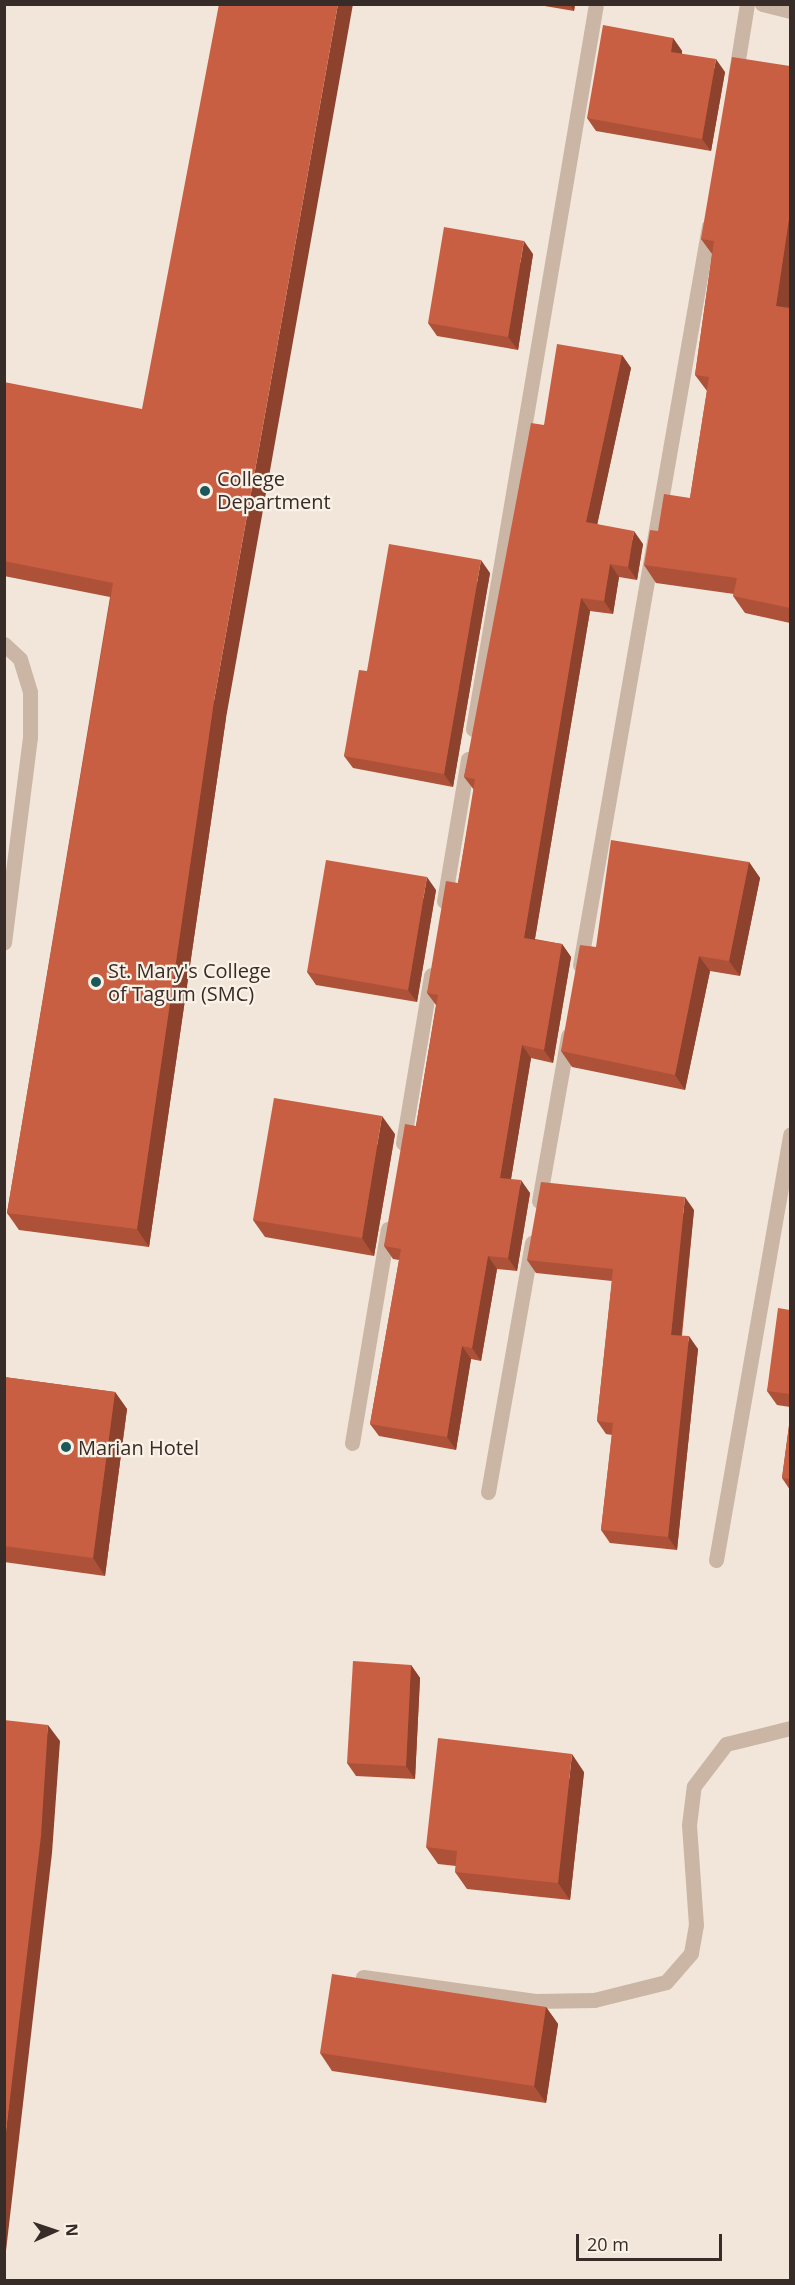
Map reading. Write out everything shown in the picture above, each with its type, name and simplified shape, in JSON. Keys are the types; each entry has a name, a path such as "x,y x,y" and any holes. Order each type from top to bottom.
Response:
{"street":[{"path":"440,924 596,4"},
{"path":"731,99 747,4"},
{"path":"762,4 790,11"},
{"path":"577,985 712,205"},
{"path":"4,644 20,659 30,693 30,736 4,942"},
{"path":"400,1160 434,959"},
{"path":"488,1492 571,1020"},
{"path":"716,1560 790,1134"},
{"path":"352,1443 392,1207"},
{"path":"363,1977 535,2001 594,2000 666,1982 691,1953 696,1925 690,1825 694,1786 726,1744 790,1728"}],"building":[{"name":"College Department","path":"219,4 338,4 214,701 137,1229 7,1213 113,583 4,561 4,382 142,409"},
{"path":"603,25 673,38 671,52 716,59 702,139 587,118"},
{"path":"732,57 790,66 790,212 776,306 790,308 790,608 733,596 737,578 644,565 650,530 658,531 664,494 690,498 709,377 695,375 714,241 701,239"},
{"path":"444,227 524,241 508,337 428,323"},
{"path":"557,344 622,355 586,522 634,531 628,567 610,564 604,601 581,598 524,938 562,944 544,1050 522,1045 500,1178 521,1180 508,1258 488,1256 472,1348 462,1346 447,1437 370,1424 401,1249 384,1246 405,1124 416,1126 438,995 427,993 446,881 458,883 475,779 464,777 531,423 544,425"},
{"path":"389,544 481,560 444,774 344,756 359,670 367,671"},
{"path":"611,840 749,862 729,961 699,956 675,1075 561,1051 580,945 596,947"},
{"path":"326,860 427,877 408,990 307,972"},
{"path":"274,1098 382,1116 362,1238 253,1220"},
{"path":"541,1182 685,1197 671,1335 689,1336 668,1537 601,1530 613,1423 597,1421 613,1269 527,1260"},
{"path":"778,1308 790,1310 790,1394 767,1391"},
{"name":"Marian Hotel","path":"4,1377 115,1392 93,1558 4,1546"},
{"path":"790,1418 790,1479 782,1478"},
{"path":"353,1661 411,1665 406,1766 347,1763"},
{"path":"4,1720 48,1725 41,1836 4,2149"},
{"path":"438,1738 572,1754 558,1883 455,1872 457,1851 426,1847"},
{"path":"332,1974 546,2007 534,2086 320,2053"}],"place":[{"name":"College Department","path":"205,491"},
{"name":"St. Mary's College of Tagum (SMC)","path":"96,982"},
{"name":"Marian Hotel","path":"66,1447"}]}
